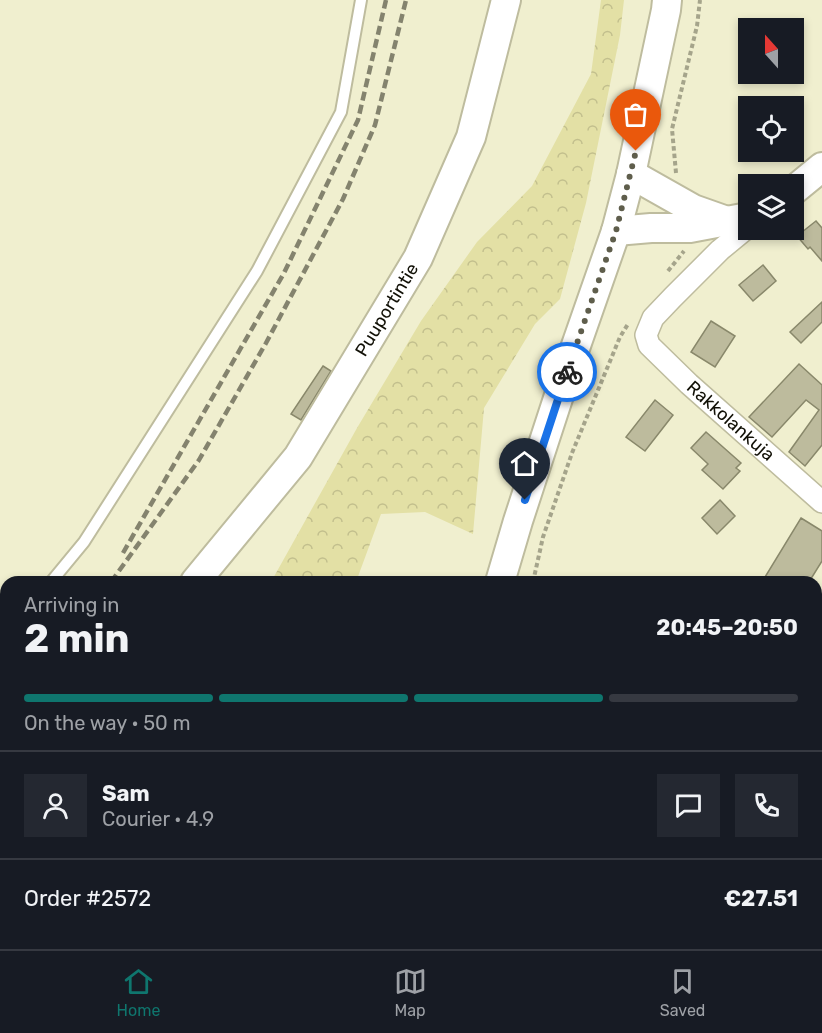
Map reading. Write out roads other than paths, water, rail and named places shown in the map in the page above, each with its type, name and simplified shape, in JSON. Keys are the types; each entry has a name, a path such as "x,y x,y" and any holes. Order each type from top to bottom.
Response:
{"street":[{"name":"Puuportintie","path":"200,576 298,457 418,258 471,137 506,0"},
{"path":"502,576 561,388 616,231 631,174 667,0"},
{"path":"804,182 821,169"},
{"path":"631,174 692,218"},
{"path":"616,231 651,228 692,218 738,222"},
{"name":"Rakkolankuja","path":"738,227 720,250 653,318 646,335 649,345 689,384 822,502"}],"lane":[{"path":"56,576 84,542 257,271 341,112 361,0"}],"railway":[{"path":"123,553 284,273 358,120 386,0"},
{"path":"115,576 199,460 266,343 343,199 375,125 406,0"}]}
